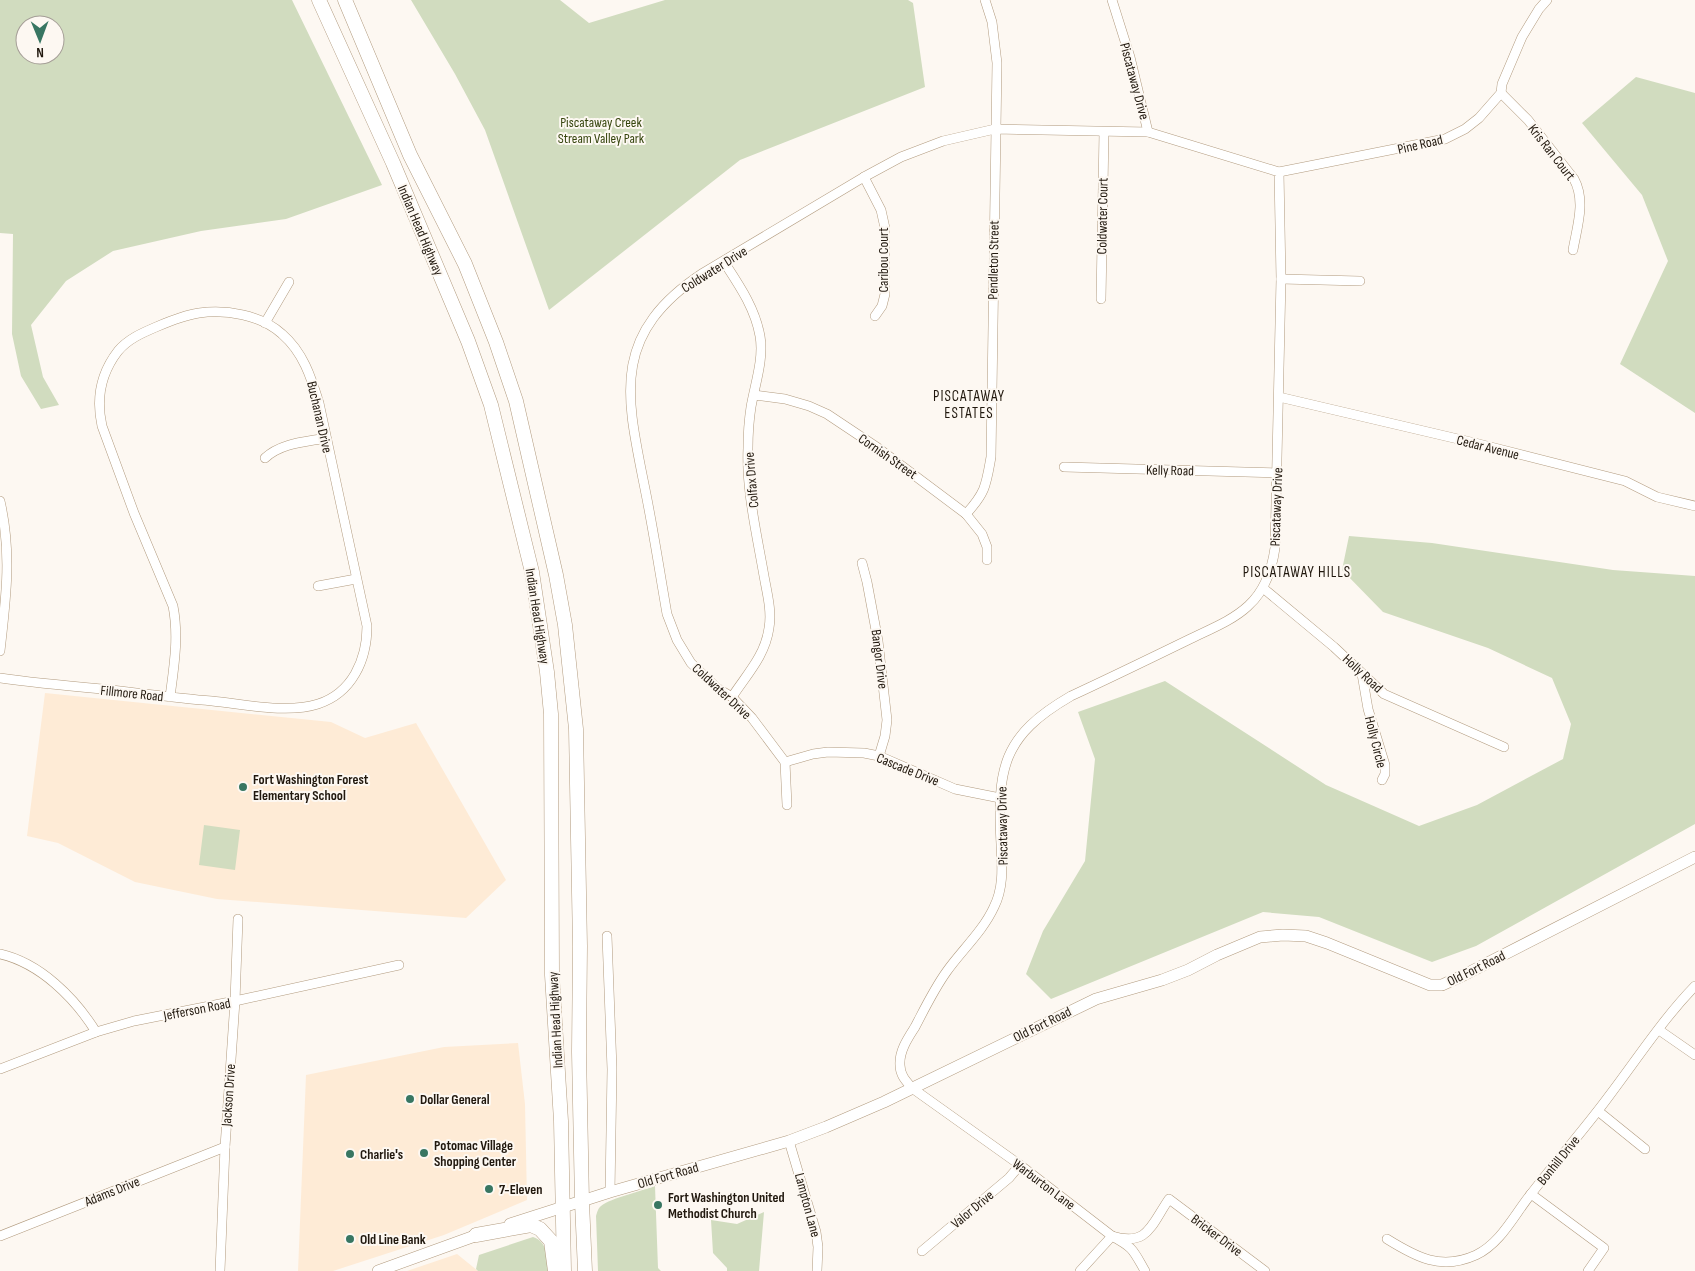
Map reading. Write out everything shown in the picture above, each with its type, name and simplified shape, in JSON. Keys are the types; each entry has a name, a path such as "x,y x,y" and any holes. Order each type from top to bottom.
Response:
{"highway":[{"name":"Indian Head Highway","path":"319,0 393,163 468,341 491,405 532,572 546,663 551,714 552,976 561,1120 564,1271"},
{"name":"Indian Head Highway","path":"345,0 410,155 465,264 511,382 556,575 565,625 576,738 580,946 579,1052 585,1271"},
{"path":"476,1236 531,1225 540,1229 551,1241 555,1271"}],"main road":[{"name":"Old Fort Road","path":"378,1271 476,1236 610,1192 789,1141 857,1115 1096,999 1148,985 1179,974 1260,937 1283,934 1306,936 1430,985 1442,985 1695,857"}],"street":[{"name":"Pendleton Street","path":"966,514 982,495 991,457 996,44 985,0"},
{"name":"Piscataway Drive","path":"912,1088 900,1070 900,1057 905,1045 936,987 984,923 997,899 1003,868 1000,798 1004,768 1012,746 1026,728 1042,714 1071,696 1234,616 1248,606 1263,588 1271,567 1275,548 1281,279 1279,172 1148,132 1130,57 1112,0"},
{"name":"Pine Road","path":"1279,172 1445,139 1465,129 1479,118 1501,93 1502,84 1522,37 1539,9 1547,0"},
{"name":"Kris Ran Court","path":"1501,93 1528,120 1578,186 1580,205 1573,250"},
{"name":"Coldwater Drive","path":"785,762 759,727 732,697 703,676 691,663 677,640 667,614 632,422 631,372 642,338 662,306 687,284 864,177 924,147 995,129 1148,132"},
{"name":"Coldwater Court","path":"1101,299 1104,132"},
{"name":"Caribou Court","path":"864,177 881,210 885,228 884,294 882,306 876,316"},
{"name":"Colfax Drive","path":"724,262 749,302 758,327 761,353 749,424 748,451 751,496 770,616 766,644 752,670 732,697"},
{"path":"1281,279 1360,281"},
{"path":"265,323 289,282"},
{"name":"Buchanan Drive","path":"170,697 176,622 172,606 134,513 102,426 100,415 101,384 119,350 132,339 171,321 199,313 242,314 265,323 281,333 302,358 310,371 319,402 365,618 367,641 355,675 332,697 319,704 293,708 265,706"},
{"name":"Cornish Street","path":"754,395 785,399 809,406 827,414 878,448 966,514 982,534 987,547 986,560"},
{"name":"Cedar Avenue","path":"1279,397 1475,443 1624,481 1634,484 1657,497 1695,506"},
{"path":"265,458 286,446 326,438"},
{"name":"Kelly Road","path":"1064,467 1277,473"},
{"path":"0,500 7,543 7,572 0,651"},
{"name":"Bangor Drive","path":"862,563 878,641 887,720 885,736 879,756"},
{"path":"318,586 356,579"},
{"name":"Holly Road","path":"1263,588 1334,647 1384,694 1504,747"},
{"name":"Holly Circle","path":"1362,674 1368,709 1385,765 1382,780"},
{"name":"Fillmore Road","path":"0,678 30,683 265,706"},
{"name":"Cascade Drive","path":"785,762 828,752 852,752 879,756 955,789 1000,798"},
{"path":"785,762 786,805"},
{"name":"Jackson Drive","path":"220,1271 238,919"},
{"path":"607,936 612,1069 610,1192"},
{"path":"0,954 10,956 39,970 72,1000 96,1032"},
{"name":"Jefferson Road","path":"0,1069 96,1032 134,1021 398,965"},
{"name":"Bonhill Drive","path":"1387,1239 1413,1255 1439,1262 1463,1260 1485,1250 1496,1240 1695,986"},
{"path":"1659,1030 1695,1055"},
{"name":"Warburton Lane","path":"912,1088 1020,1165 1112,1236 1130,1240 1143,1236 1168,1199"},
{"path":"1598,1111 1645,1149"},
{"name":"Lampton Lane","path":"789,1141 816,1232 818,1247 817,1271"},
{"name":"Adams Drive","path":"0,1236 225,1147"},
{"name":"Valor Drive","path":"922,1251 1009,1178 1020,1165"},
{"path":"1531,1194 1604,1248 1588,1271"},
{"name":"Bricker Drive","path":"1168,1199 1265,1271"},
{"path":"1080,1271 1112,1236 1134,1250 1144,1271"}],"shaded area":[{"name":"Fort Washington Forest Elementary School","path":"45,693 331,722 365,738 416,723 506,880 466,918 217,899 135,882 58,843 27,836"},
{"name":"Potomac Village Shopping Center","path":"518,1043 525,1104 527,1200 444,1235 333,1271 298,1271 306,1075 444,1047"},
{"path":"457,1254 478,1271 407,1271"}],"green space":[{"path":"0,0 292,0 382,185 286,219 201,231 113,251 66,281 31,325 43,377 59,405 41,409 21,376 12,334 13,234 0,233"},
{"name":"Piscataway Creek Stream Valley Park","path":"411,0 560,0 589,23 665,0 908,0 913,3 925,87 740,160 549,310 485,130 455,74"},
{"path":"1636,77 1695,93 1695,413 1620,364 1668,261 1642,195 1582,123"},
{"path":"1349,536 1432,543 1613,570 1695,576 1695,824 1476,946 1432,962 1319,917 1263,912 1051,999 1026,974 1043,931 1085,861 1095,759 1078,712 1165,681 1326,785 1419,826 1477,805 1563,759 1571,724 1552,678 1488,648 1383,612 1342,570"},
{"path":"204,825 240,830 235,870 199,865"},
{"path":"655,1186 658,1268 661,1271 598,1271 596,1216 599,1208 612,1200"},
{"path":"764,1212 759,1271 727,1271 727,1268 713,1253 711,1220 737,1224"},
{"path":"533,1237 542,1242 544,1246 549,1271 478,1271 476,1269 479,1255"}],"place":[{"name":"Fort Washington Forest Elementary School","path":"243,787"},
{"name":"Dollar General","path":"410,1099"},
{"name":"Potomac Village Shopping Center","path":"424,1153"},
{"name":"Charlie's","path":"350,1154"},
{"name":"7-Eleven","path":"489,1189"},
{"name":"Fort Washington United Methodist Church","path":"658,1205"},
{"name":"Old Line Bank","path":"350,1239"}],"district":[{"name":"PISCATAWAY ESTATES","path":"969,404"},
{"name":"PISCATAWAY HILLS","path":"1297,572"}]}
